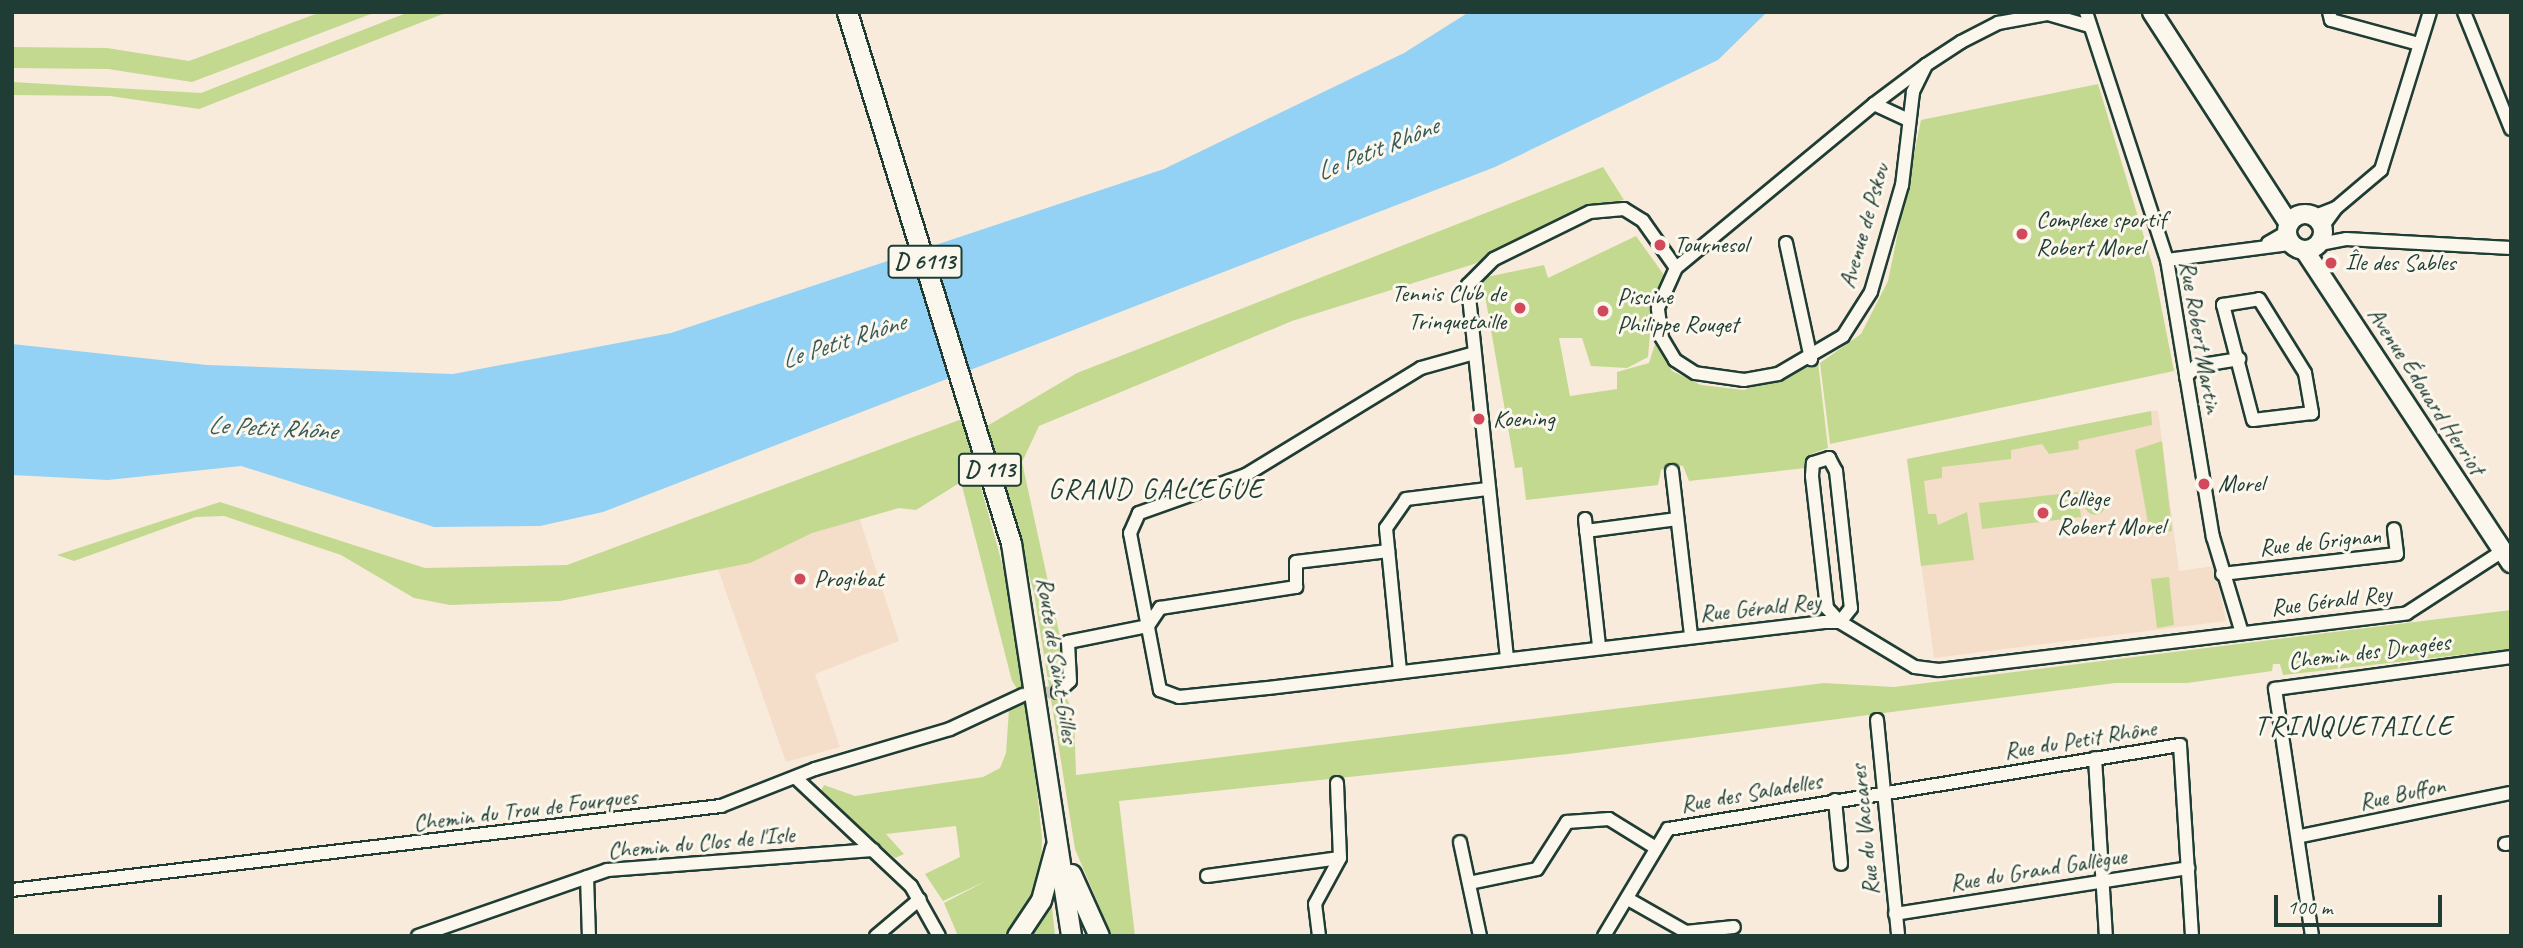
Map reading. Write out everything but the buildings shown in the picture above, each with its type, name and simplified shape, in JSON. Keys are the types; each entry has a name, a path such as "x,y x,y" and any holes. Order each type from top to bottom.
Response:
{"main road":[{"name":"D 6113","path":"847,12 968,398"},
{"name":"Route de Saint-Gilles","path":"968,398 1011,542 1051,783 1071,936"},
{"path":"1017,936 1041,900 1058,833"},
{"path":"1058,833 1099,936"}],"street":[{"name":"Rue Robert Martin","path":"2086,12 2167,260 2222,574 2242,633"},
{"name":"Avenue Édouard Herriot","path":"2152,12 2271,198 2307,233 2326,279 2507,557"},
{"path":"2329,12 2331,20 2419,44"},
{"path":"2307,233 2381,170 2430,12"},
{"path":"2464,12 2511,129"},
{"name":"Avenue de Pskov","path":"1926,65 1908,120 1902,185 1871,292 1843,336 1811,359 1744,380 1695,373 1675,360 1662,338 1658,308 1676,268 1874,104 1926,65 2019,17 2048,14 2089,26"},
{"path":"1874,104 1908,120"},
{"path":"1507,658 1466,303 1479,270 1590,212 1624,209 1643,221 1676,268"},
{"path":"2167,260 2268,243 2307,233 2346,239 2511,248"},
{"path":"1786,243 1811,359"},
{"path":"2259,299 2305,373 2312,413 2253,420 2239,359 2230,347 2223,305 2259,299"},
{"path":"1147,626 1130,533 1139,513 1246,475 1421,368 1471,354"},
{"path":"2186,377 2196,366 2239,359"},
{"path":"1824,457 1836,471 1852,608 1840,622 1827,608 1812,476 1813,463 1824,457"},
{"path":"1672,471 1691,636"},
{"path":"1401,671 1386,528 1406,499 1487,489"},
{"path":"1599,646 1586,525 1677,519"},
{"name":"Rue de Grignan","path":"2222,574 2397,554 2394,529"},
{"path":"1058,692 1070,681 1068,642 1147,626 1160,608 1296,587 1296,562 1388,551"},
{"name":"Rue Gérald Rey","path":"1147,626 1160,690 1179,697 1599,646 1840,622 1915,667 1939,670 2407,613 2507,557"},
{"name":"Chemin des Dragées","path":"2312,936 2301,836 2274,701 2278,684 2511,657"},
{"name":"Chemin du Trou de Fourques","path":"12,890 721,806 798,780 815,769 962,725 1023,695"},
{"name":"Rue du Vaccares","path":"1877,720 1881,794 1898,936"},
{"name":"Rue du Petit Rhône","path":"1881,794 2180,745 2192,936"},
{"path":"2095,758 2106,936"},
{"path":"798,780 873,850 920,899 939,936"},
{"path":"1319,936 1315,904 1340,858 1337,783"},
{"name":"Rue Buffon","path":"2301,836 2511,793"},
{"name":"Rue des Saladelles","path":"1604,936 1668,829 1881,794"},
{"path":"1835,800 1840,863"},
{"path":"1469,883 1537,869 1567,822 1609,819 1656,848"},
{"path":"1460,842 1480,936"},
{"name":"Chemin du Clos de l'Isle","path":"418,936 587,877 667,862 873,850"},
{"path":"1207,876 1340,858"},
{"name":"Rue du Grand Gallègue","path":"1895,914 2188,868"},
{"path":"587,877 589,936"},
{"path":"876,936 920,899"},
{"path":"1628,899 1686,932 1734,927"}],"shaded area":[{"name":"Collège Robert Morel","path":"2158,410 2179,571 2214,566 2226,621 1934,658 1907,459"},
{"path":"858,514 899,641 815,674 840,747 786,762 713,555"}],"green space":[{"path":"321,12 376,12 192,82 108,69 12,68 12,47 107,48 189,61"},
{"path":"409,12 448,12 199,109 110,96 12,95 12,82 201,93"},
{"name":"Complexe sportif Robert Morel","path":"2098,84 2154,270 2174,371 1830,444 1820,363 1861,334 1888,281 1921,120"},
{"path":"1603,167 1624,200 1587,206 1474,264 1292,321 1039,426 1022,462 1062,646 1064,693 1074,713 1076,775 1824,683 1894,687 2511,610 2511,649 2283,675 2280,664 2273,664 2272,671 2187,683 2115,683 1568,754 1119,801 1135,936 1112,936 1075,849 1034,593 987,426 1077,373"},
{"path":"1636,236 1664,275 1653,299 1648,357 1627,368 1591,366 1582,338 1559,338 1570,396 1617,389 1617,372 1649,363 1655,344 1672,371 1701,385 1744,390 1818,362 1828,448 1811,454 1806,468 1689,481 1683,466 1671,464 1661,470 1658,485 1526,500 1522,467 1515,468 1482,278 1544,265 1548,278"},
{"path":"2151,411 2152,425 2078,441 2079,449 2049,454 2042,444 2011,450 2011,459 1942,467 1942,478 1924,481 1928,514 1936,514 1938,525 1967,512 1974,560 1921,566 1907,459"},
{"path":"962,419 1005,574 1027,697 1042,838 1041,872 1028,908 1003,936 958,936 944,903 986,881 943,901 925,874 960,857 956,826 886,834 904,854 895,858 820,793 824,785 855,796 983,777 1000,768 1006,753 1009,709 1023,698 1012,681 961,482 916,510 899,508 812,533 750,563 560,601 450,605 414,598 341,555 224,516 196,517 74,561 57,555 220,502 425,568 567,565"},
{"path":"2162,441 2172,531 2150,534 2135,450"},
{"path":"2078,492 2081,517 1982,529 1979,503"},
{"path":"2095,495 2102,498 2105,505 2102,512 2095,515 2088,512 2085,505 2088,498"},
{"path":"2169,577 2174,625 2157,628 2151,579"},
{"path":"1051,897 1055,936 1023,936"}],"water":[{"name":"Le Petit Rhône","path":"1469,12 1767,12 1718,60 1495,167 603,512 540,526 434,527 241,466 108,480 12,475 12,344 207,365 453,374 671,333 1164,169 1404,53"}],"tunnel":[{"path":"1027,694 1058,692"}],"place":[{"name":"Complexe sportif Robert Morel","path":"2022,234"},
{"name":"Tournesol","path":"1660,245"},
{"name":"Île des Sables","path":"2331,263"},
{"name":"Tennis Club de Trinquetaille","path":"1520,308"},
{"name":"Piscine Philippe Rouget","path":"1603,311"},
{"name":"Koening","path":"1479,419"},
{"name":"Morel","path":"2204,484"},
{"name":"Collège Robert Morel","path":"2043,513"},
{"name":"Progibat","path":"800,579"}],"district":[{"name":"GRAND GALLEGUE","path":"1156,489"},
{"name":"TRINQUETAILLE","path":"2354,726"}]}
